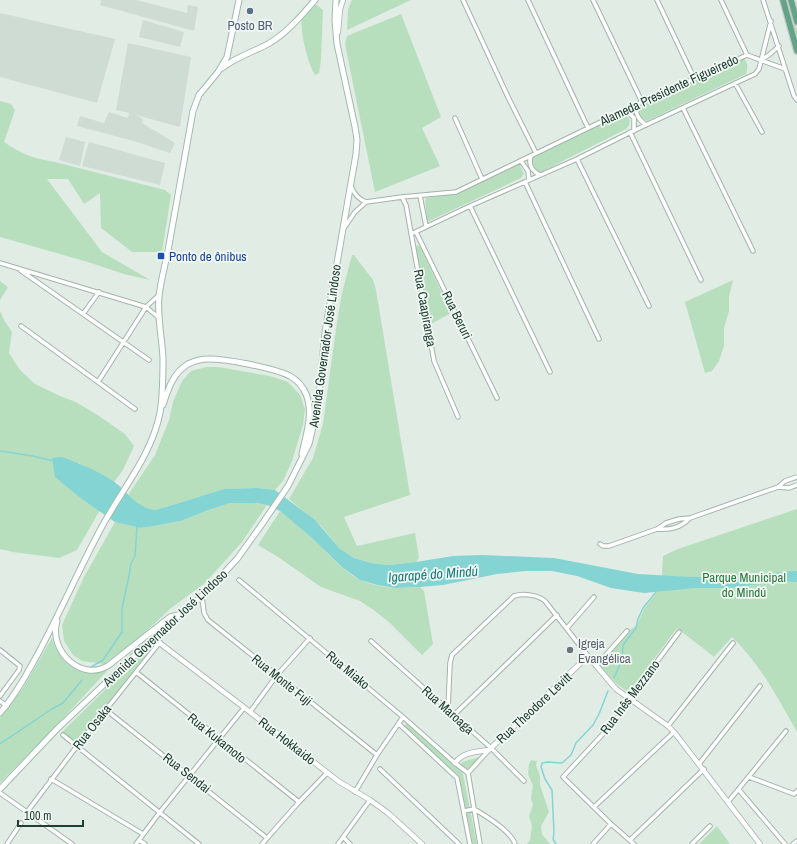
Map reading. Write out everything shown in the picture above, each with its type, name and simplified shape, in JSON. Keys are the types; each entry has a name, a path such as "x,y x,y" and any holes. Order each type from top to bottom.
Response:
{"main road":[{"path":"160,413 163,357 158,316 159,295 168,255 193,111 199,95 218,72 229,51 239,0"},
{"path":"218,72 242,56 272,41 293,24 315,0"},
{"name":"Avenida Governador José Lindoso","path":"0,789 57,729 179,614 202,596 237,558 260,528 288,486 309,444 318,406 322,349 351,186 357,140 352,109 337,44 335,21 336,0"},
{"path":"783,0 797,51"},
{"path":"791,0 797,21"},
{"path":"0,713 7,706 29,670 59,614 99,532 136,470 147,449 169,386 181,369 202,359 216,360 238,363 282,373 291,377 300,384 306,393 309,403 310,418 298,468"},
{"path":"59,614 56,625 58,647 64,656 77,666 82,669 94,671 110,665 170,617 179,614"}],"street":[{"path":"337,44 338,20 343,0"},
{"path":"463,0 536,153"},
{"path":"528,0 588,128"},
{"path":"592,0 642,102"},
{"path":"657,0 694,78"},
{"path":"721,0 747,55"},
{"path":"763,0 794,96 797,100"},
{"path":"761,60 771,21"},
{"path":"761,60 779,46"},
{"name":"Alameda Presidente Figueiredo","path":"366,202 453,192 521,161 642,102 747,55 761,60 759,69 755,74 634,130 577,159 470,206 411,234"},
{"path":"761,60 785,69"},
{"path":"735,83 762,132"},
{"path":"637,105 636,114 639,120 646,125"},
{"path":"683,108 753,251"},
{"path":"626,110 634,118 634,130"},
{"path":"455,118 482,179"},
{"path":"630,132 701,280"},
{"path":"531,156 530,166 534,172 540,175"},
{"path":"577,159 649,306"},
{"path":"521,161 528,171 529,180"},
{"path":"525,182 598,339"},
{"path":"342,231 355,212 366,202 354,194 351,186"},
{"path":"406,205 408,200 419,196 426,226"},
{"name":"Rua Caapiranga","path":"402,197 406,205 434,361 458,417"},
{"path":"470,206 550,372"},
{"name":"Rua Beruri","path":"416,232 497,398"},
{"path":"0,263 146,307 158,316"},
{"path":"16,268 149,360"},
{"path":"83,314 99,292"},
{"path":"98,382 146,307 159,295"},
{"path":"21,326 135,409"},
{"path":"657,530 666,523 679,519 690,518 778,487 785,481 797,477"},
{"path":"778,487 789,488 797,485"},
{"path":"600,544 603,546 609,546 657,530 668,530 682,526 690,518"},
{"name":"Rua Miako","path":"239,580 310,638 468,773"},
{"path":"448,709 450,663 455,651 514,596 520,594 540,597 546,601 612,685 674,732 760,844"},
{"name":"Rua Monte Fuji","path":"202,596 204,613 208,620 276,676 377,755"},
{"path":"567,628 594,597"},
{"path":"454,715 557,615"},
{"path":"596,666 627,630"},
{"name":"Rua Inês Mezzano","path":"594,807 563,777 612,725 629,699 679,632"},
{"name":"Rua Hokkaido","path":"153,638 327,773 388,813 422,844"},
{"path":"250,712 276,676 310,638"},
{"name":"Rua Maroaga","path":"371,641 448,709 524,781"},
{"name":"Rua Osaka","path":"27,812 51,779 160,642"},
{"path":"668,726 734,643"},
{"path":"0,650 19,665 19,670 0,696"},
{"name":"Rua Theodore Levitt","path":"455,763 464,755 490,749 588,656"},
{"name":"Rua Kukamoto","path":"136,672 298,802"},
{"path":"699,764 760,686"},
{"path":"0,701 7,706"},
{"path":"136,844 244,708"},
{"name":"Rua Sendai","path":"106,710 190,775 267,838"},
{"path":"355,792 377,755 403,717"},
{"path":"399,724 457,778 470,844"},
{"path":"728,802 750,777 786,731"},
{"path":"634,844 594,807 674,732"},
{"path":"63,735 199,844"},
{"path":"480,844 468,773 490,749"},
{"path":"380,769 459,844"},
{"path":"630,840 704,770"},
{"path":"262,844 298,802 327,773"},
{"path":"750,777 794,794 797,791"},
{"path":"51,779 143,834"},
{"path":"739,790 785,844"},
{"path":"0,793 72,844"},
{"path":"338,844 370,800"},
{"path":"464,811 474,809 508,833 515,844"},
{"path":"7,844 21,823"},
{"path":"593,844 611,824"},
{"path":"692,844 710,826"},
{"path":"343,837 350,844"},
{"path":"139,840 145,844"},
{"path":"793,844 797,841"}],"shaded area":[{"path":"101,0 136,0 187,13 188,5 198,7 194,31 100,5"},
{"path":"0,13 115,39 97,103 0,77"},
{"path":"143,20 184,32 180,47 139,37"},
{"path":"128,43 191,57 180,127 136,115 143,119 142,123 175,143 170,153 134,141 77,126 80,116 104,123 109,112 128,118 129,113 116,110"},
{"path":"66,137 85,142 80,166 59,160"},
{"path":"89,142 165,163 160,185 82,166"}],"green space":[{"path":"352,0 411,0 347,30 348,9"},
{"path":"785,0 789,0 797,29 797,42"},
{"path":"308,5 317,5 323,10 321,60 319,73 315,75 307,55 301,22 302,16"},
{"path":"401,14 441,117 422,128 440,166 375,192 345,44 347,36"},
{"path":"743,58 747,65 746,74 647,121 638,115 637,109 639,106"},
{"path":"0,101 11,104 15,110 4,142 16,150 41,159 165,190 171,195 162,252 132,252 101,228 100,193 84,204 68,179 47,179 102,252 150,280 124,274 88,262 0,237"},
{"path":"621,115 626,115 630,120 626,129 541,172 534,170 531,161 534,156"},
{"path":"519,163 524,174 521,178 427,222 426,198 452,194"},
{"path":"418,245 421,248 451,313 431,324 415,247"},
{"path":"352,255 354,255 373,280 376,290 410,495 344,517 357,546 415,533 419,558 416,562 389,565 371,563 354,558 339,548 321,526 289,499 313,458 323,424 342,293"},
{"path":"733,280 729,296 729,311 724,328 724,346 719,361 712,371 705,373 685,302"},
{"path":"0,281 8,287 0,300"},
{"path":"0,311 12,332 9,353 20,370 35,384 76,402 99,416 125,434 134,446 123,470 114,482 79,463 56,477 79,497 100,510 77,550 59,558 0,549"},
{"path":"206,367 218,367 270,376 288,382 300,395 305,409 303,425 292,461 283,481 275,490 258,488 224,489 156,510 144,507 128,495 155,455 169,420 173,402 182,381 191,371"},
{"path":"247,502 267,505 242,542 205,583 171,608 139,638 104,664 82,661 73,655 64,641 62,625 84,577 115,522 140,528 148,527 181,521 230,503"},
{"name":"Parque Municipal do Mindú","path":"797,509 797,732 760,670 732,637 714,657 677,628 629,693 617,684 598,665 630,630 637,625 644,609 659,590 662,575 663,556 678,549"},
{"path":"280,511 311,537 337,563 359,579 374,585 387,587 420,587 424,591 433,644 422,655 391,624 375,611 360,601 321,587 258,545"},
{"path":"52,638 59,655 72,667 88,672 97,673 107,671 0,783 0,718 23,688"},
{"path":"154,642 155,644 76,743 62,732"},
{"path":"407,723 457,767 460,767 462,762 483,756 471,768 462,769 477,844 473,844 458,775 404,727"},
{"path":"531,760 537,761 536,765 540,776 540,785 549,812 541,826 542,834 550,844 527,844 530,840 532,826 529,816 533,805 531,798 533,786 528,774"},
{"path":"717,826 730,844 699,844"}],"water":[{"path":"62,457 101,474 113,481 137,503 156,510 224,489 258,488 275,490 315,520 339,548 354,558 371,563 389,565 453,556 483,555 554,558 638,574 691,577 731,577 797,571 797,582 783,581 728,588 695,588 644,593 611,588 577,576 552,571 526,571 497,574 443,585 396,588 377,585 360,580 343,568 312,538 280,511 267,505 256,503 230,503 181,521 140,528 115,522 79,497 55,477 52,458"}],"waterway":[{"name":"Igarapé do Mindú","path":"0,451 33,456 53,461"},
{"path":"91,667 103,660 122,632 122,608 131,563 135,556 137,526"},
{"path":"614,678 622,659 623,645 636,628 643,608 657,591"},
{"path":"0,744 63,703 82,680"},
{"path":"556,844 553,839 552,790 545,779 541,767 542,763 562,763 571,755 576,743 593,725 608,691"}],"place":[{"name":"Posto BR","path":"250,11"},
{"name":"Ponto de ônibus","path":"161,256"},
{"name":"Igreja Evangélica","path":"570,650"}]}
